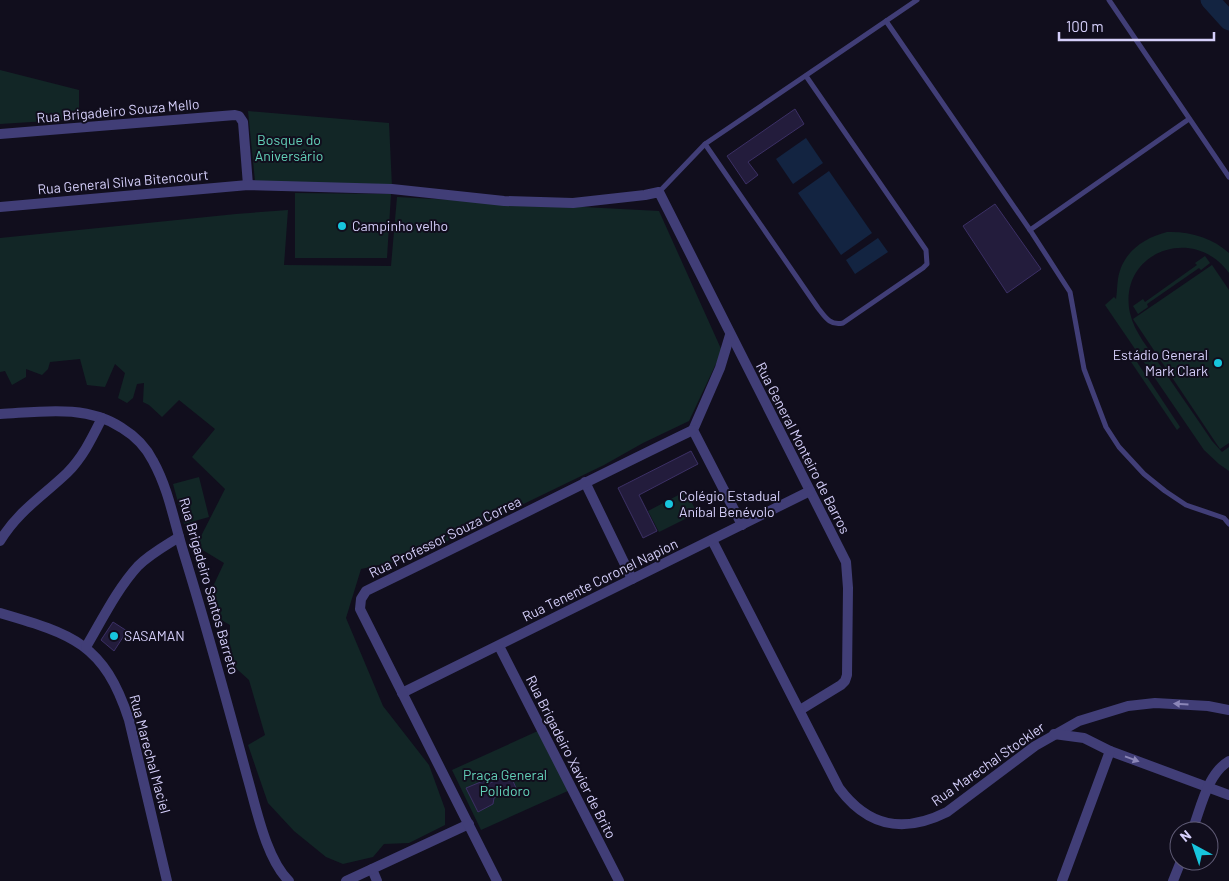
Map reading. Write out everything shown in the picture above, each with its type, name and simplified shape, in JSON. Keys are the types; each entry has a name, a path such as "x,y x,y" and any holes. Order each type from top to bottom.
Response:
{"street":[{"name":"Rua Brigadeiro Souza Mello","path":"0,134 239,116 243,122 248,185"},
{"name":"Rua General Silva Bitencourt","path":"0,206 248,185 392,189 504,201 573,203 659,192"},
{"name":"Rua General Monteiro de Barros","path":"659,192 846,562 848,588 847,675 841,685 800,710"},
{"path":"730,335 720,368 693,430 742,525"},
{"name":"Rua Brigadeiro Santos Barreto","path":"0,414 70,411 89,414 121,427 144,447 161,476 170,500 260,821 275,862 283,876 289,881"},
{"path":"0,540 6,530 31,503 68,472 79,459 87,448 102,418"},
{"name":"Rua Professor Souza Correa","path":"497,881 360,609 361,599 366,591 693,430"},
{"path":"585,482 632,579"},
{"name":"Rua Tenente Coronel Napion","path":"402,694 810,491"},
{"path":"86,647 125,583 138,566 179,537"},
{"name":"Rua Marechal Stockler","path":"712,540 839,788 849,801 872,818 897,825 932,820 946,812 1053,734 1088,718 1128,706 1156,703 1208,706 1229,710"},
{"name":"Rua Marechal Maciel","path":"0,613 50,628 86,647 108,671 122,698 129,720 167,881"},
{"name":"Rua Brigadeiro Xavier de Brito","path":"499,646 619,881"},
{"path":"1084,738 1084,726 1088,718"},
{"path":"1053,734 1084,738 1110,751 1229,795"},
{"path":"1062,881 1110,751"},
{"path":"1196,821 1215,774 1229,761"},
{"path":"346,881 469,824"},
{"path":"372,869 377,881"}],"lane":[{"path":"659,192 705,144 917,0"},
{"path":"1109,0 1229,177"},
{"path":"886,21 1030,230 1070,292 1084,370 1106,427 1119,447 1144,474 1165,491 1186,505 1224,518 1229,524"},
{"path":"705,144 830,323 836,325 842,323 892,290 927,264 926,250 806,76"},
{"path":"1030,230 1190,119"}],"green space":[{"path":"0,70 79,90 79,119 0,124"},
{"name":"Bosque do Aniversário","path":"248,111 389,123 392,187 255,181"},
{"name":"Campinho velho","path":"295,193 391,194 387,258 295,258"},
{"path":"397,197 659,211 722,351 689,421 643,443 604,465 412,558 361,569 346,618 383,706 429,765 445,809 445,825 409,843 384,844 373,857 343,864 326,857 294,831 268,803 248,745 265,735 249,680 229,662 230,625 211,614 209,595 224,563 196,546 225,489 192,457 215,429 179,400 162,417 143,402 144,383 137,384 133,398 127,403 118,398 125,373 115,364 105,387 87,385 80,359 50,362 48,369 42,375 26,369 26,377 12,385 5,371 0,372 0,238 288,210 284,265 391,266"},
{"path":"1167,232 1192,234 1216,243 1229,253 1229,273 1214,258 1197,250 1178,248 1161,252 1146,261 1135,274 1129,292 1130,313 1142,340 1212,441 1222,452 1229,447 1229,471 1204,450 1105,305 1114,297 1116,299 1120,270 1129,254 1150,238"},
{"path":"1205,256 1210,263 1201,270 1199,268 1147,304 1148,307 1138,314 1133,306 1143,299 1145,302 1197,265 1195,263"},
{"path":"1212,265 1229,290 1229,443 1220,449 1133,319"},
{"path":"1129,350 1180,427 1177,430 1125,353"},
{"path":"199,477 209,517 184,524 173,484"},
{"path":"686,491 697,513 659,532 648,511"},
{"name":"Praça General Polidoro","path":"540,730 570,790 481,830 452,770"}],"water":[{"path":"806,138 823,163 793,184 776,159"},
{"path":"829,171 872,233 841,255 798,193"},
{"path":"878,238 888,252 855,274 846,260"}],"building":[{"path":"795,109 804,124 748,162 758,175 746,184 727,156"},
{"path":"995,204 1041,269 1007,293 963,226"},
{"path":"691,451 698,464 639,495 657,531 643,538 618,488"},
{"name":"SASAMAN","path":"113,622 127,631 114,651 101,640"},
{"path":"510,774 516,788 494,798 493,804 478,812 466,788 483,781 488,784"}],"waterway":[{"path":"1210,0 1229,21"}],"place":[{"name":"Campinho velho","path":"342,226"},
{"name":"Estádio General Mark Clark","path":"1218,363"},
{"name":"Colégio Estadual Aníbal Benévolo","path":"669,504"},
{"name":"SASAMAN","path":"114,636"}]}
